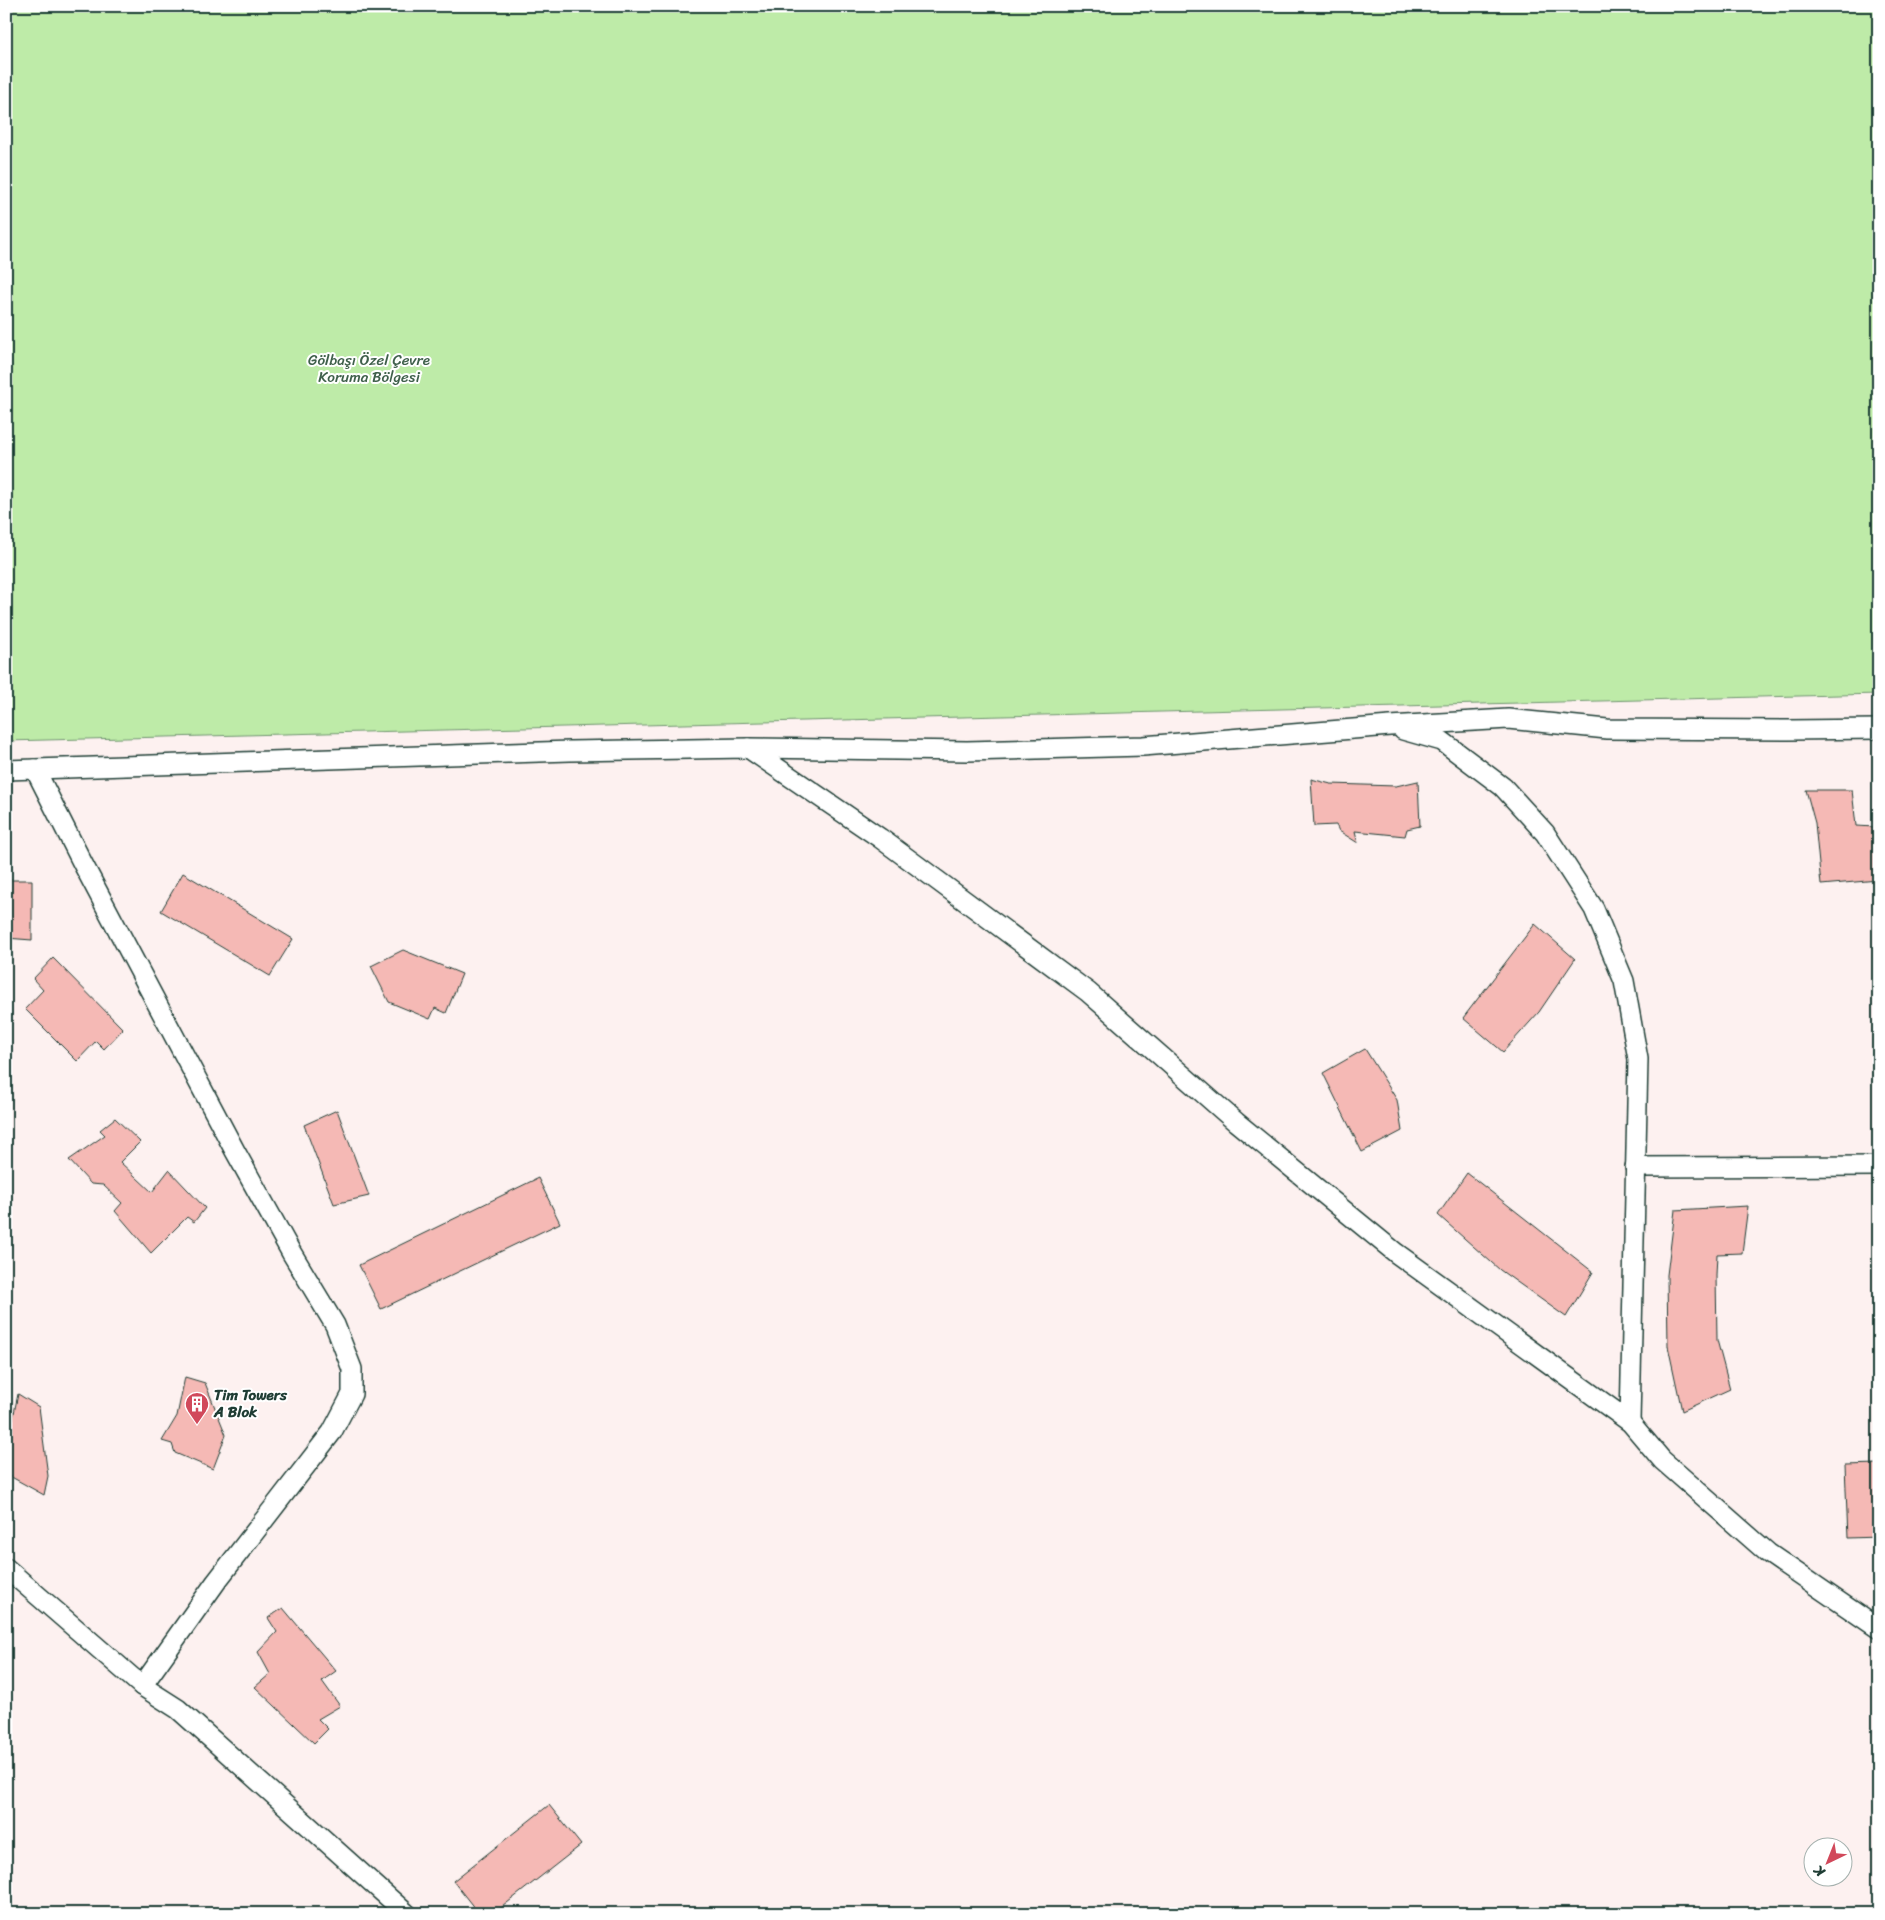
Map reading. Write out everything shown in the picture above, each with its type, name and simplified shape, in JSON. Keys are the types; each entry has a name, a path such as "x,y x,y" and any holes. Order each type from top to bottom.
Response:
{"street":[{"path":"6,770 570,751 748,748 967,751 1144,746 1390,726 1508,719 1607,729 1879,729"},
{"path":"1390,726 1442,741 1503,787 1545,833 1594,909 1624,981 1638,1059 1630,1422"},
{"path":"748,748 880,838 1088,992 1236,1122 1396,1253 1630,1422 1662,1460 1768,1553 1879,1629"},
{"path":"35,769 83,864 235,1151 291,1252 335,1325 352,1369 352,1394 332,1432 216,1582 142,1686"},
{"path":"1635,1167 1879,1166"},
{"path":"6,1568 142,1686 178,1709 407,1914"}],"green space":[{"name":"Gölbaşı Özel Çevre Koruma Bölgesi","path":"6,6 1879,6 1879,694 6,741"}],"building":[{"path":"1311,779 1331,784 1396,786 1418,781 1420,826 1407,829 1405,836 1355,831 1358,843 1339,831 1336,825 1314,826"},
{"path":"1806,790 1852,790 1856,826 1875,827 1878,880 1821,885 1815,823"},
{"path":"183,873 293,939 270,976 161,911"},
{"path":"6,880 32,880 32,940 6,938"},
{"path":"1535,924 1575,959 1539,1012 1503,1052 1463,1018"},
{"path":"403,950 462,974 446,1013 435,1008 430,1019 389,1002 371,966"},
{"path":"53,958 123,1029 104,1049 96,1041 77,1061 25,1009 43,990 33,979"},
{"path":"1365,1049 1397,1100 1402,1131 1362,1152 1323,1073"},
{"path":"337,1110 369,1196 334,1204 304,1125"},
{"path":"115,1118 140,1142 120,1162 152,1192 169,1170 205,1208 194,1222 187,1217 151,1253 115,1211 122,1203 103,1185 91,1184 69,1160 105,1135 100,1130"},
{"path":"1467,1173 1593,1272 1566,1317 1500,1270 1438,1215"},
{"path":"538,1178 560,1223 381,1309 359,1265"},
{"path":"1748,1206 1742,1253 1717,1254 1717,1340 1730,1389 1682,1411 1668,1346 1667,1275 1675,1210"},
{"name":"Tim Towers A Blok","path":"185,1377 205,1383 226,1435 213,1469 175,1453 172,1444 162,1441 177,1416"},
{"path":"18,1394 39,1407 48,1476 44,1495 6,1474 6,1439 9,1437"},
{"path":"1879,1464 1879,1537 1848,1538 1845,1465"},
{"path":"283,1608 336,1671 322,1681 340,1706 318,1719 328,1729 314,1743 255,1687 270,1674 258,1652 277,1632 268,1618"},
{"path":"549,1805 581,1845 493,1914 479,1914 453,1881"}],"place":[{"name":"Tim Towers A Blok","path":"197,1425"}]}
